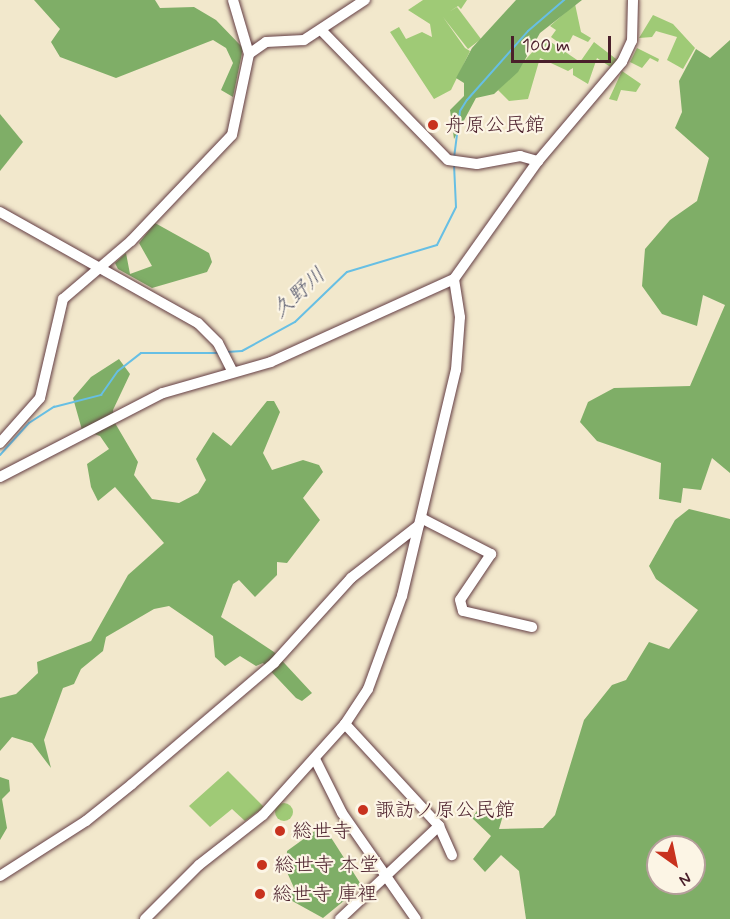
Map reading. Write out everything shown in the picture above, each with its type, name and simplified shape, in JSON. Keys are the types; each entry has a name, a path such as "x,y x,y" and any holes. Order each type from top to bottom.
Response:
{"street":[{"path":"0,443 40,398 58,308 232,135 249,54 233,0"},
{"path":"249,54 266,42 304,40 322,31 366,0"},
{"path":"0,477 163,393 231,367 271,362 454,279 538,161 622,62 632,41 633,0"},
{"path":"322,31 448,160 465,164 520,156 538,161"},
{"path":"0,212 198,323 218,343 231,367"},
{"path":"145,919 199,865 263,816 345,724 368,689 395,619 456,370 460,317 454,279"},
{"path":"420,521 491,554 460,600 463,611 532,627"},
{"path":"0,876 124,790 274,663 351,578 420,521"},
{"path":"345,724 439,826 452,855"},
{"path":"315,759 342,813 416,919"},
{"path":"340,919 439,826"}],"green space":[{"path":"34,0 155,0 160,8 194,7 216,20 243,48 233,97 221,90 233,63 226,48 213,40 116,78 60,57 51,42 60,29"},
{"path":"423,0 467,0 461,9 458,6 449,12 457,7 481,39 468,49 443,17 465,48 470,51 451,90 434,99 390,32 399,27 406,39 422,32 432,37 430,24 408,10"},
{"path":"516,0 582,0 540,33 518,72 494,94 476,98 454,139 450,110 464,96 464,83 456,78 472,48"},
{"path":"575,4 581,32 591,38 588,42 573,35 566,48 551,37 556,30 550,26"},
{"path":"653,15 673,24 695,48 683,69 667,60 677,37 656,31 652,37 639,38"},
{"path":"545,38 580,62 594,42 620,62 612,68 597,58 588,84 573,75 573,68 568,71 540,58 528,99 509,101 498,90"},
{"path":"730,40 730,473 712,458 701,490 683,488 681,503 659,499 661,463 597,441 580,422 588,402 614,388 690,386 725,305 703,295 697,326 662,314 642,286 645,249 670,220 697,201 709,158 675,128 682,112 679,81 696,49 710,58"},
{"path":"637,48 659,59 658,62 650,58 642,68 630,62"},
{"path":"622,71 641,84 636,92 621,90 617,101 609,99"},
{"path":"0,114 23,142 0,171"},
{"path":"155,223 209,253 212,262 207,272 152,288 118,269 115,263 126,253 130,274 152,266 139,243"},
{"path":"119,359 130,374 113,410 115,423 138,462 134,475 152,499 179,503 198,493 206,480 196,459 213,432 231,446 267,401 274,401 280,412 263,453 272,470 303,460 319,465 323,472 303,498 320,520 287,563 277,562 277,575 255,597 239,580 233,584 221,617 274,652 312,693 302,701 296,698 263,663 256,666 240,656 225,666 215,657 213,636 169,606 154,609 106,637 103,651 81,669 74,684 63,688 44,740 51,768 32,743 12,737 0,751 0,698 16,694 38,673 37,662 91,641 128,575 164,543 115,487 98,501 91,487 87,464 109,449 100,436 82,430 73,398 91,377"},
{"path":"689,509 730,519 730,919 526,919 519,871 501,855 485,872 473,859 491,836 472,818 479,808 504,812 499,829 543,828 555,815 584,720 612,685 626,680 649,642 669,649 698,610 656,579 649,566 675,520"},
{"path":"228,771 264,807 245,821 232,809 210,827 189,806"},
{"path":"0,777 9,780 10,791 2,799 7,828 0,840"},
{"path":"284,803 290,806 293,812 290,818 284,821 278,818 275,812 278,806"},
{"path":"323,825 362,886 323,918 285,897 295,890 286,870 287,851"}],"waterway":[{"name":"久野川","path":"454,158 460,111 467,100 528,31 564,0"},
{"name":"久野川","path":"227,352 242,351 295,322 347,272 437,245 456,207 454,164"},
{"name":"久野川","path":"0,455 29,423 54,407 101,395 118,371 141,353 218,353"}],"place":[{"name":"舟原公民館","path":"433,125"},
{"name":"諏訪ノ原公民館","path":"363,810"},
{"name":"総世寺","path":"280,831"},
{"name":"総世寺 本堂","path":"262,865"},
{"name":"総世寺 庫裡","path":"260,894"}]}
